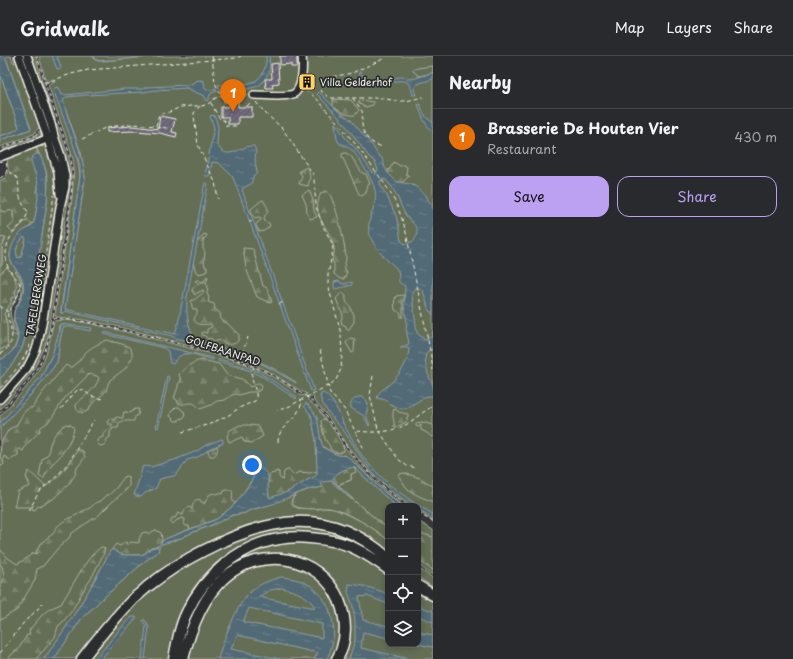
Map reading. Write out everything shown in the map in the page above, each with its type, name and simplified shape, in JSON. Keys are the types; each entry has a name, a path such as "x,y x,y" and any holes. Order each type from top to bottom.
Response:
{"highway":[{"path":"82,659 105,630 134,598 163,575 193,556 223,541 256,529 278,523 309,522 326,524 360,538 385,556"},
{"path":"174,659 186,614 192,601 204,584 216,570 230,560 258,545 279,539 301,538 325,540 353,547 385,567"},
{"path":"183,659 186,646 201,610 212,592 223,579 234,571 260,559 276,558 307,565 327,581 336,593 342,607 345,621 345,637 337,659"},
{"path":"421,588 433,595"}],"street":[{"name":"TAFELBERGWEG","path":"0,399 27,368 38,343 43,324 60,207 58,172 19,56"},
{"name":"TAFELBERGWEG","path":"27,56 51,124 48,139"},
{"path":"254,97 287,95 295,93 299,87 303,67 302,56"},
{"path":"3,158 48,139"}],"path":[{"path":"212,56 216,84 226,105"},
{"path":"45,83 88,70 237,58 241,56"},
{"path":"326,78 352,73 383,59"},
{"path":"299,87 310,93 338,123 383,181 399,211 408,242 433,370"},
{"path":"320,90 328,97 332,98 382,98 396,101 406,101 423,97"},
{"path":"156,126 159,114 167,113 181,107 208,104 221,95 254,97 266,114 282,128 310,170 314,179 316,207 323,226 332,243 333,254 328,276 328,284 340,330 342,356 341,369 336,380 286,408 277,410"},
{"path":"352,98 362,111 363,131 365,136 375,145 383,147"},
{"path":"211,102 219,118 224,120 226,126 238,126"},
{"path":"200,106 194,113 198,145 215,182 218,198"},
{"path":"82,139 107,127 133,124 167,128"},
{"path":"29,138 38,132 48,139"},
{"path":"0,178 5,175 7,167 3,158"},
{"path":"0,354 5,351 12,341 8,313 17,296 20,285 17,277 12,274 6,264 7,245 12,233 22,224 28,212 20,197 18,179 6,171"},
{"path":"38,305 54,194"},
{"path":"249,222 254,220"},
{"path":"279,304 283,302"},
{"path":"0,306 8,313"},
{"name":"GOLFBAANPAD","path":"53,318 79,320 158,338 240,361 272,374 314,403 323,413 352,454 384,488 403,503"},
{"path":"240,361 248,337"},
{"path":"0,388 20,364 32,339"},
{"path":"320,350 330,393 344,409 364,449"},
{"path":"182,432 210,424 229,415 239,408 255,402 257,396 252,377 254,366"},
{"path":"373,376 370,395 378,429 398,460 407,466 416,468"},
{"path":"61,409 78,389 83,390 91,396 102,399"},
{"path":"278,442 278,438 283,428 297,414 303,399"},
{"path":"356,431 380,432 396,429 408,424 433,406"},
{"path":"29,511 41,490 57,476 69,462 94,420"},
{"path":"421,515 433,522"},
{"path":"0,653 25,621 42,603"}],"green space":[{"path":"5,56 11,56 13,62 15,63 13,56 17,56 41,125 34,134 0,147 0,140 31,129"},
{"path":"32,56 36,56 41,78 55,118 55,121 53,122 35,71 36,67"},
{"path":"39,56 433,56 433,521 421,513 421,503 406,503 370,472 348,447 326,414 314,401 313,396 307,399 317,408 326,420 323,419 323,430 326,441 331,446 330,449 338,453 344,451 343,445 372,478 387,493 400,503 384,492 345,455 336,455 322,446 316,416 308,405 316,440 318,475 293,488 256,473 241,497 228,510 197,526 165,539 156,547 110,551 79,606 44,659 0,659 0,428 36,389 57,362 63,327 59,325 58,336 52,355 41,377 0,423 0,416 32,380 37,372 47,350 54,321 67,320 93,324 228,358 267,374 285,384 301,396 307,394 258,366 231,356 113,326 84,320 56,317 55,315 72,198 74,167 69,146 48,85 55,81 54,79 46,82","holes":["58,88 81,153 85,178 64,313 61,313 80,176 79,165 70,132 54,89"]},
{"path":"433,66 433,73 419,76 412,70 417,68"},
{"path":"0,74 19,127 13,132 0,136"},
{"path":"333,99 351,100 359,110 355,115 343,113 333,106"},
{"path":"361,100 373,102 373,105 365,107 358,103"},
{"path":"56,124 69,158 71,180 48,336 35,367 0,410 0,404 29,371 37,357 45,334 66,192 54,125"},
{"path":"42,129 41,135 35,141 4,152 5,148 36,136"},
{"path":"36,147 45,147 52,155 58,190 57,208 43,305 34,346 27,362 21,372 0,395 0,379 13,363 22,348 28,328 48,188 44,164"},
{"path":"36,147 39,154 36,154 31,161 38,183 37,210 33,224 26,220 13,233 8,228 14,222 13,210 4,212 0,210 0,180 6,176 7,173 7,157"},
{"path":"344,153 351,156 362,173 366,174 370,184 368,185 366,193 362,196 359,194 342,156"},
{"path":"394,162 400,166 404,165 407,167 406,174 409,176 402,183 397,182 388,173 388,170"},
{"path":"307,167 310,176 308,186 299,184 302,176 299,171"},
{"path":"309,190 317,217 310,219 307,214 306,204 302,195"},
{"path":"326,191 331,196 334,203 346,253 344,267 347,272 344,279 340,279 334,274 334,264 332,261 334,250 332,241 319,216 318,202 321,193"},
{"path":"262,200 268,209 268,212 264,217 265,222 269,223 270,226 264,231 259,232 256,224 261,220 261,218 255,218 252,215 251,209"},
{"path":"0,210 4,212 13,210 13,217 15,221 13,233 27,220 33,224 17,237 10,255 11,262 17,271 15,272 19,276 21,282 18,296 10,310 13,334 18,337 12,351 0,360 0,350 8,345 4,314 10,302 16,280 7,267 0,274 0,265 2,264 2,248 6,238 0,238"},
{"path":"204,234 207,235 203,240 203,249 205,252 205,267 207,267 207,269 206,272 199,274 196,272 193,263 196,244"},
{"path":"6,237 2,248 2,265 0,265 0,238"},
{"path":"24,237 26,240 21,257 18,258 16,252 17,247"},
{"path":"243,248 253,249 263,286 267,288 272,302 270,303 257,297 246,268"},
{"path":"7,267 14,278 16,287 15,297 11,298 11,303 4,314 7,326 8,346 0,350 0,274"},
{"path":"17,271 23,281 24,289 22,296 18,303 22,288 21,280 15,272"},
{"path":"207,276 206,283 208,286 208,302 214,304 215,309 220,313 221,319 239,335 237,342 234,344 214,341 211,338 208,339 202,335 202,333 207,333 207,329 212,327 211,324 204,325 195,322 194,319 197,312 196,309 193,309 191,302 204,291 203,290 195,295 192,290 199,284 195,281 198,279 201,282 204,281"},
{"path":"341,293 346,295 348,305 351,307 351,311 354,314 354,322 347,330 346,326 342,324 341,320 343,315 336,299"},
{"path":"404,295 404,300 402,301 403,317 401,317 400,313 395,310 394,305 396,296"},
{"path":"14,316 18,337 14,329"},
{"path":"350,338 355,339 354,352 352,353 346,343"},
{"path":"107,340 129,347 132,352 132,358 126,368 110,380 106,391 91,405 89,410 83,413 79,412 76,405 95,386 99,378 89,374 64,399 53,417 41,427 40,431 26,445 23,451 18,449 18,455 10,460 4,456 4,464 2,466 0,465 1,442 9,429 16,426 24,412 29,408 32,408 42,393 66,365 73,367 87,351"},
{"path":"202,360 219,364 227,375 242,379 250,387 258,383 261,384 262,387 257,392 232,395 225,400 217,401 200,409 193,403 178,403 174,398 178,384 181,381 179,374 189,365"},
{"path":"176,407 179,407 184,411 185,416 179,419 179,421 175,421 170,416 171,412"},
{"path":"135,409 139,409 138,415 135,417 134,421 122,421 119,423 118,428 114,428 110,432 110,437 107,439 105,445 100,446 98,444 98,439 103,437 105,431 111,429 112,424 108,424 107,422 110,418 114,420 118,417 123,418 124,412 130,413"},
{"path":"394,409 398,412 408,414 408,417 406,418 408,420 396,427 394,426"},
{"path":"323,419 326,420 339,438 343,446 343,452 334,452 330,449 323,431 321,421"},
{"path":"422,422 433,425 433,438 421,430 421,425 418,427 416,426 416,423"},
{"path":"66,424 71,425 74,428 69,443 59,458 52,464 44,478 42,478 39,476 42,460 49,453 50,444 54,436 59,429"},
{"path":"240,425 258,426 263,436 252,443 244,442 242,437 229,442 227,436 230,430"},
{"path":"217,446 216,454 214,456 210,456 208,450"},
{"path":"78,450 83,451 85,457 68,485 53,499 37,507 35,510 32,509 33,505 31,507 14,507 18,491 30,486 26,477 29,471 45,487 57,478"},
{"path":"354,467 393,503 385,503 385,527 339,486 341,483 351,480 351,474 356,472"},
{"path":"354,467 356,472 351,474 351,480 341,483 339,486 332,480 339,472"},
{"path":"289,470 293,475 299,472 310,473 317,471 318,475 287,492 270,498 268,479 270,474 275,473 276,471 279,472 279,477 282,480 284,472"},
{"path":"404,473 420,478 433,486 433,502 407,488 399,477 400,474"},
{"path":"125,476 129,477 129,486 127,489 98,516 71,534 43,566 37,569 35,580 17,610 0,619 0,587 4,575 0,564 0,549 8,558 17,564 33,553 38,554 36,552 39,546 45,539 53,534 59,525 90,508 106,495 109,495"},
{"path":"331,481 385,526 385,538 365,524 339,511 329,508 308,509 298,507 291,502 296,495 300,493 309,489 323,487 321,484 322,482"},
{"path":"232,490 233,501 235,504 217,519 190,529 189,526 184,524 185,519 183,518 177,520 173,524 171,523 172,518 175,518 178,513 183,515 185,509 190,507 192,509 195,500 201,500 204,504 209,495 213,493 223,494 224,491"},
{"path":"295,495 292,499 293,506 298,508 335,509 363,522 385,538 385,548 372,538 338,522 311,517 294,516 272,519 238,530 197,547 153,576 119,605 75,659 54,659 82,618 145,561 158,552 159,547 162,544 181,538 233,515 245,513"},
{"path":"421,523 433,530 433,537 421,535"},
{"path":"278,525 328,527 376,550 385,567 385,647 421,647 421,596 433,602 433,659 83,659 149,588 196,556"},
{"path":"156,530 161,533 161,544 151,548 146,553 141,555 126,555 120,554 112,549 116,544 120,546 126,542 127,545 131,542 138,543 142,533 146,532 149,534"},
{"path":"421,535 433,537 433,570 421,562"},
{"path":"101,547 105,549 104,553 91,579 71,612 58,626 55,637 36,659 8,659 18,650 27,635 30,635 30,629 43,614 49,609 61,604 83,567 92,555"},
{"path":"421,562 433,570 433,575 421,567"},
{"path":"421,570 433,578 433,587 421,579"}],"water":[{"path":"0,56 5,56 31,129 0,140 0,136 13,132 19,127 0,74"},
{"path":"52,56 57,56 61,68 57,69"},
{"path":"266,56 269,56 269,73 261,84 256,87 242,90 221,91 218,85 243,84 258,79 264,70"},
{"path":"360,71 368,79 373,80 385,80 402,77 411,79 433,73 433,79 416,85 414,90 416,95 413,95 408,83 399,81 377,83 365,81 360,76"},
{"path":"200,80 204,81 206,90 209,91 215,88 217,91 211,93 209,100 207,101 202,95 186,88 87,95 67,97 63,100 82,158 85,178 65,309 175,334 205,183 208,184 187,297 188,321 192,333 199,341 239,352 239,354 172,336 65,311 64,313 61,313 80,176 80,166 53,89 57,87 61,95 65,95 124,89 142,89 147,87 188,85"},
{"path":"319,92 340,113 350,119 382,158 388,173 397,182 410,184 417,187 426,195 433,206 433,315 428,307 423,291 419,288 414,289 412,296 417,333 427,340 428,337 431,338 433,332 433,349 428,351 425,359 428,374 433,385 433,396 423,398 407,408 402,409 390,404 386,400 377,398 381,391 398,375 406,363 409,349 400,348 409,344 404,306 405,286 399,282 399,274 397,270 376,247 372,240 369,232 369,221 374,206 376,194 375,189 368,173 355,153 339,143 335,123 375,175 378,170 375,162 370,158 343,122 317,94","holes":["384,179 394,190 405,214 417,229 414,241 405,244 401,241 396,216 380,185 380,181"]},
{"path":"418,104 420,104 426,117 433,122 433,132 424,120"},
{"path":"214,115 218,126 217,145 221,150 225,153 230,153 249,146 254,146 256,151 255,160 257,173 253,177 251,184 242,190 314,390 311,391 232,176 219,163 212,162 209,176 205,176 214,127 210,116"},
{"path":"36,154 39,154 44,165 47,183 47,202 28,328 22,348 13,363 0,379 0,360 13,350 17,343 18,334 14,319 14,312 22,297 24,288 22,278 11,262 10,255 14,242 18,236 33,224 36,211 38,185 31,158","holes":["24,237 26,240 21,257 18,258 16,252 17,247"]},
{"path":"339,281 343,284 352,282 352,285 335,289 334,282"},
{"path":"60,324 92,328 91,331 63,327 57,362 36,389 0,428 0,423 41,377 52,355"},
{"path":"104,332 213,358 213,360 193,354 183,354 177,358 173,364 170,363 168,351 164,348 104,334"},
{"path":"245,356 271,367 296,383"},
{"path":"219,359 252,369 251,371 218,361"},
{"path":"255,370 297,397 296,399 263,377 254,373"},
{"path":"167,376 169,377 158,428 156,427"},
{"path":"323,393 327,395 336,406 345,427 368,463 382,478 415,503 408,503 372,472 325,407 320,397"},
{"path":"358,397 362,397 367,401 368,405 366,415 370,425 369,426 364,416 351,408 352,401"},
{"path":"306,403 317,418 324,448 338,455 347,456 384,492 398,503 393,503 354,467 339,472 332,480 352,499 331,481 322,482 321,484 323,487 306,490 273,504 250,510 245,513 233,515 181,538 162,544 159,547 158,552 145,561 82,618 54,659 44,659 79,606 112,549 120,554 141,555 146,553 151,548 157,547 165,539 217,519 235,504 260,468 268,476 270,498 287,492 316,476 316,440 311,415 304,406"},
{"path":"222,439 223,443 211,448 198,457 187,460 174,476 160,479 156,488 145,493 141,497 134,495 143,466 151,467 177,459"},
{"path":"421,507 433,514 433,518 421,511"},
{"path":"281,577 291,578 306,583 314,588 326,603 330,611 334,629 330,652 327,658 314,659 318,653 237,635 231,649 280,659 218,659 231,623 245,597 257,587","holes":["282,588 297,592 309,600 315,608 258,597 270,590","249,608 322,624 322,638 243,622"]},
{"path":"349,584 359,585 385,593 385,603 367,596 359,597 363,620 385,625 385,637 363,632 361,648 410,659 349,659 355,640 355,622 353,606 348,592"},
{"path":"421,607 433,611 433,622 421,617"},
{"path":"132,617 136,617 136,620 101,659 95,659 126,622"},
{"path":"143,620 145,620 149,627 145,659 142,659 146,626"},
{"path":"421,633 433,635 433,647 421,645"}],"building":[{"path":"280,56 297,56 297,67 291,67 291,64 280,65"},
{"path":"278,63 279,83 272,84 273,88 266,88 265,79 272,79 271,64"},
{"path":"228,100 238,100 238,107 252,107 252,117 238,117 238,124 228,124 228,117 221,117 221,107 228,107"},
{"path":"160,116 175,119 172,132 177,133 176,137 160,133 136,131 107,132 107,128 132,126 158,129"}],"waterway":[{"path":"93,56 99,61 161,56"}],"place":[{"name":"Villa Gelderhof","path":"307,82"},
{"name":"Brasserie De Houten Vier","path":"233,112"}]}
